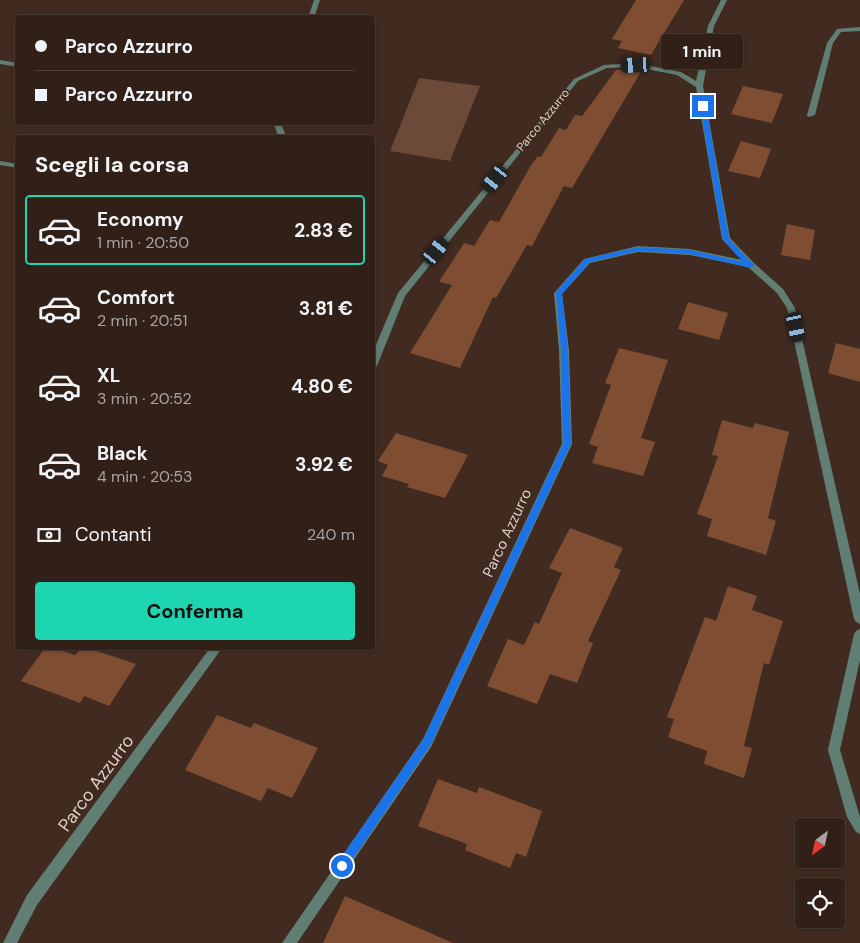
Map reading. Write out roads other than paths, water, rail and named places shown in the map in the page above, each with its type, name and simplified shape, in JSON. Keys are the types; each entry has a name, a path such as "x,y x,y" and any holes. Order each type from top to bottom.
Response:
{"street":[{"path":"312,15 317,0"},
{"name":"Parco Azzurro","path":"724,0 712,26 699,86 726,240 780,291 792,308 860,619"},
{"path":"812,115 830,43 839,30 860,29"},
{"path":"0,62 15,65"},
{"name":"Parco Azzurro","path":"375,359 401,295 576,80 606,66 636,65 679,73 699,86"},
{"path":"0,163 15,166"},
{"name":"Parco Azzurro","path":"289,943 427,743 567,444 564,350 558,294 587,261 638,249 690,252 751,265"},
{"path":"860,634 834,750 853,816 860,828"},
{"name":"Parco Azzurro","path":"10,943 32,900 215,650"}]}
